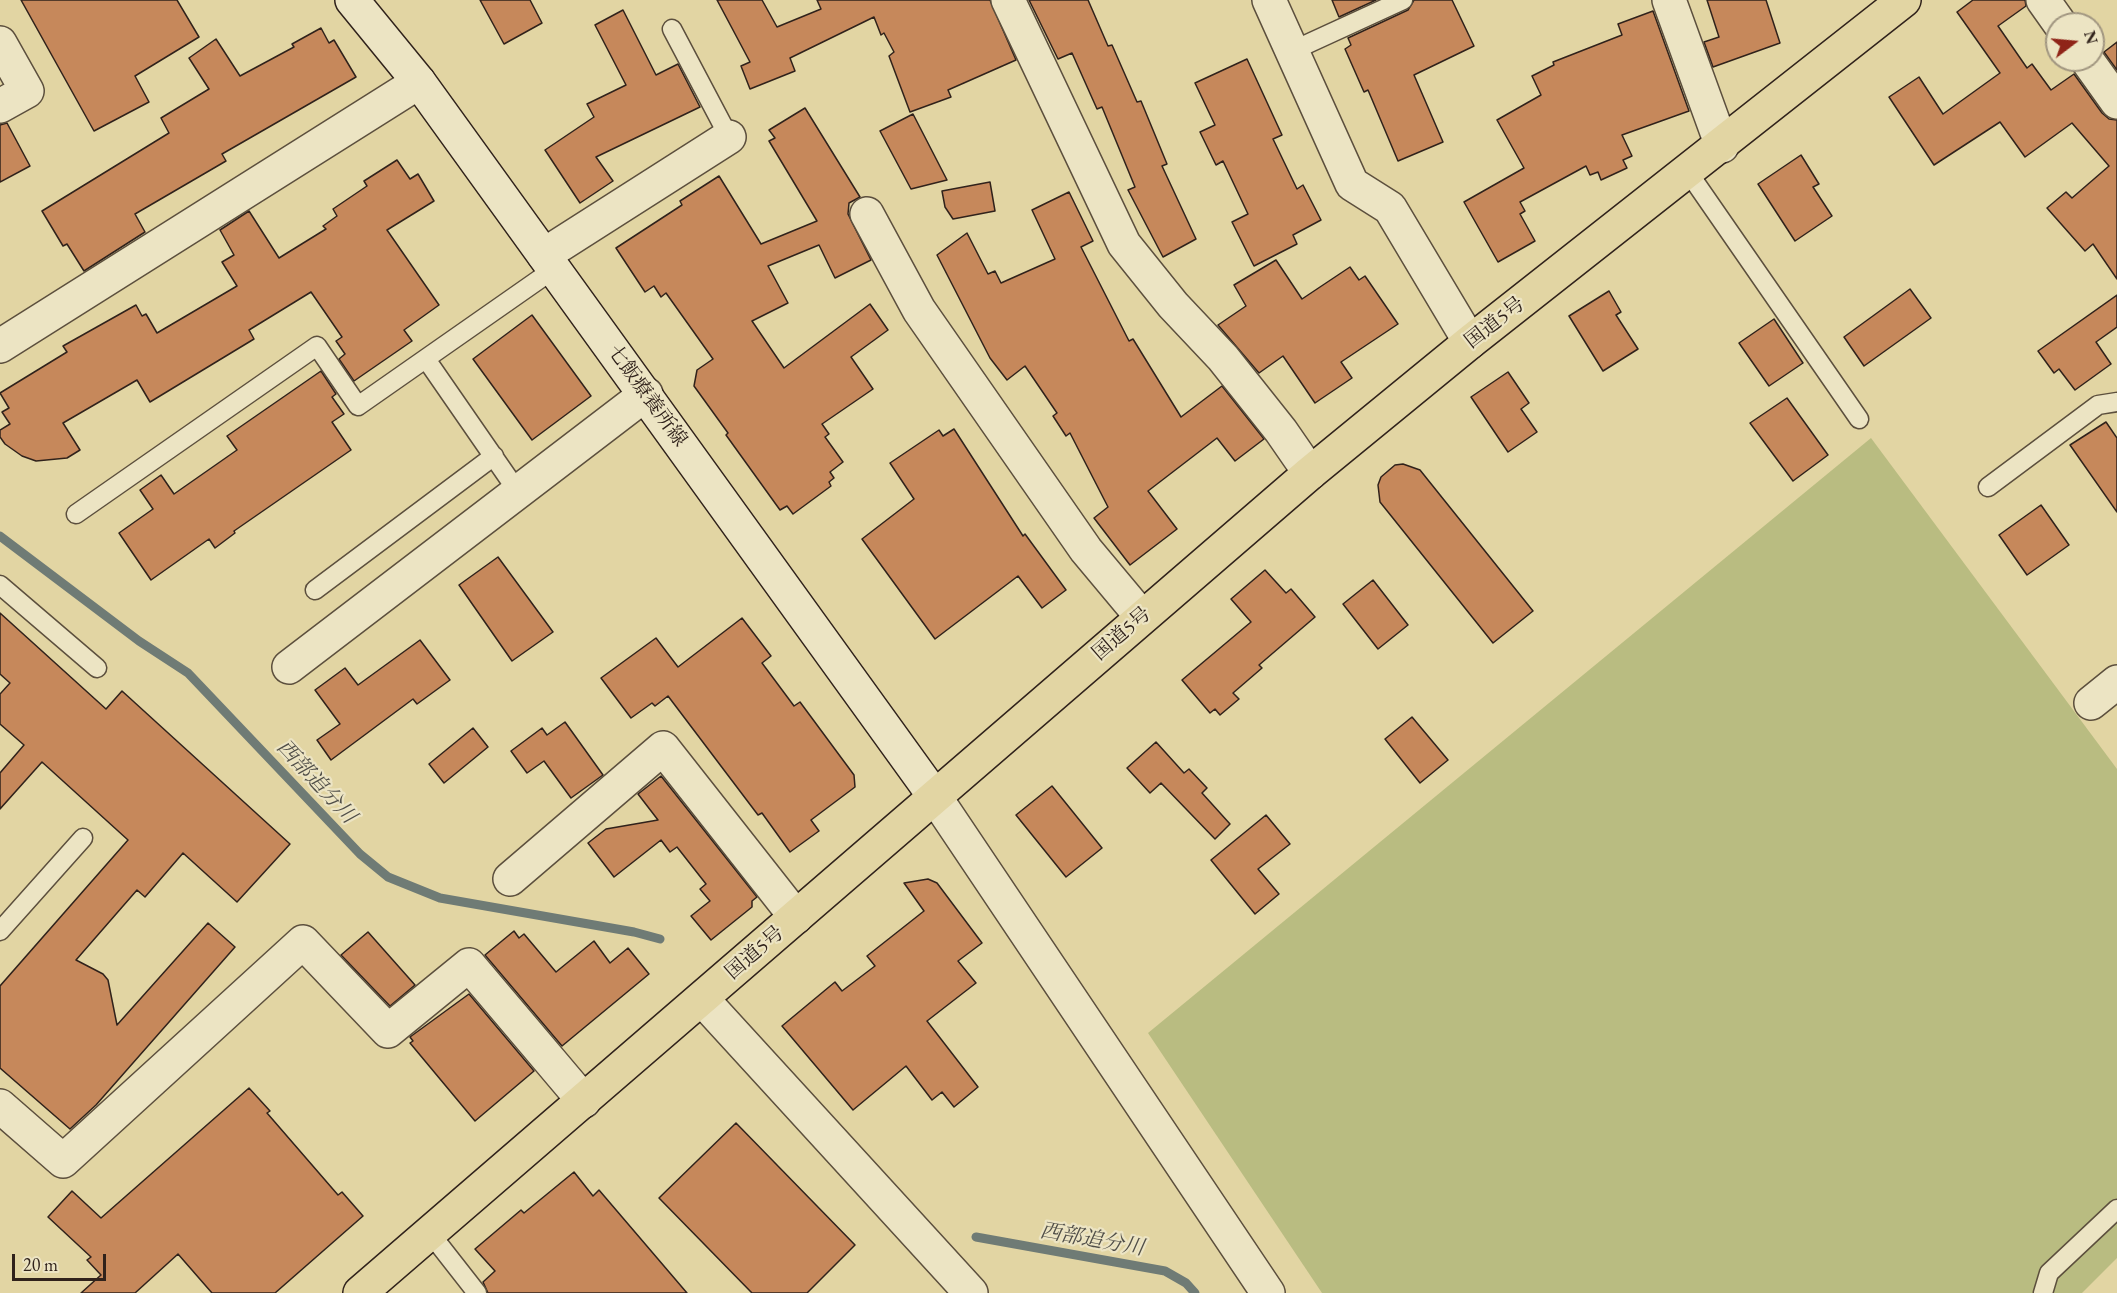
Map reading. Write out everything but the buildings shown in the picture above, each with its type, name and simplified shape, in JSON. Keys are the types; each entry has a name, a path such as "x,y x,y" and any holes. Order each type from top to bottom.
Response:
{"highway":[{"name":"国道5号","path":"360,1293 1310,473 1470,342 1722,146 1904,0"}],"street":[{"name":"七飯療養所線","path":"352,0 419,82 646,394 893,742 935,797 1268,1293"},
{"path":"1008,0 1124,244 1173,305 1223,358 1281,431 1310,473"},
{"path":"1269,0 1352,184 1390,208 1470,342"},
{"path":"1669,0 1722,146"},
{"path":"0,43 27,91 0,106"},
{"path":"2096,72 2117,102"},
{"path":"0,346 419,82"},
{"path":"549,262 729,137"},
{"path":"867,214 919,310 1086,550 1142,617"},
{"path":"289,667 646,394"},
{"path":"2091,703 2117,682"},
{"path":"510,879 663,748 796,917"},
{"path":"0,1107 63,1161 303,942 388,1031 469,965 584,1101"},
{"path":"702,999 971,1293"}],"lane":[{"path":"1292,51 1403,0"},
{"path":"672,30 729,137"},
{"path":"1688,172 1859,419"},
{"path":"76,514 317,346 358,406 426,359 549,262"},
{"path":"426,359 518,492"},
{"path":"1988,487 2098,405 2117,402"},
{"path":"315,590 494,456"},
{"path":"0,585 97,668"},
{"path":"0,931 83,838"},
{"path":"2043,1293 2049,1273 2117,1209"},
{"path":"430,1233 477,1293"}],"green space":[{"path":"1871,438 2117,769 2117,1258 2082,1293 1322,1293 1148,1033"}],"waterway":[{"name":"西部追分川","path":"0,536 139,641 188,673 360,854 388,877 440,898 634,932 660,939"},
{"name":"西部追分川","path":"976,1237 1165,1271 1186,1283 1195,1293"}]}
